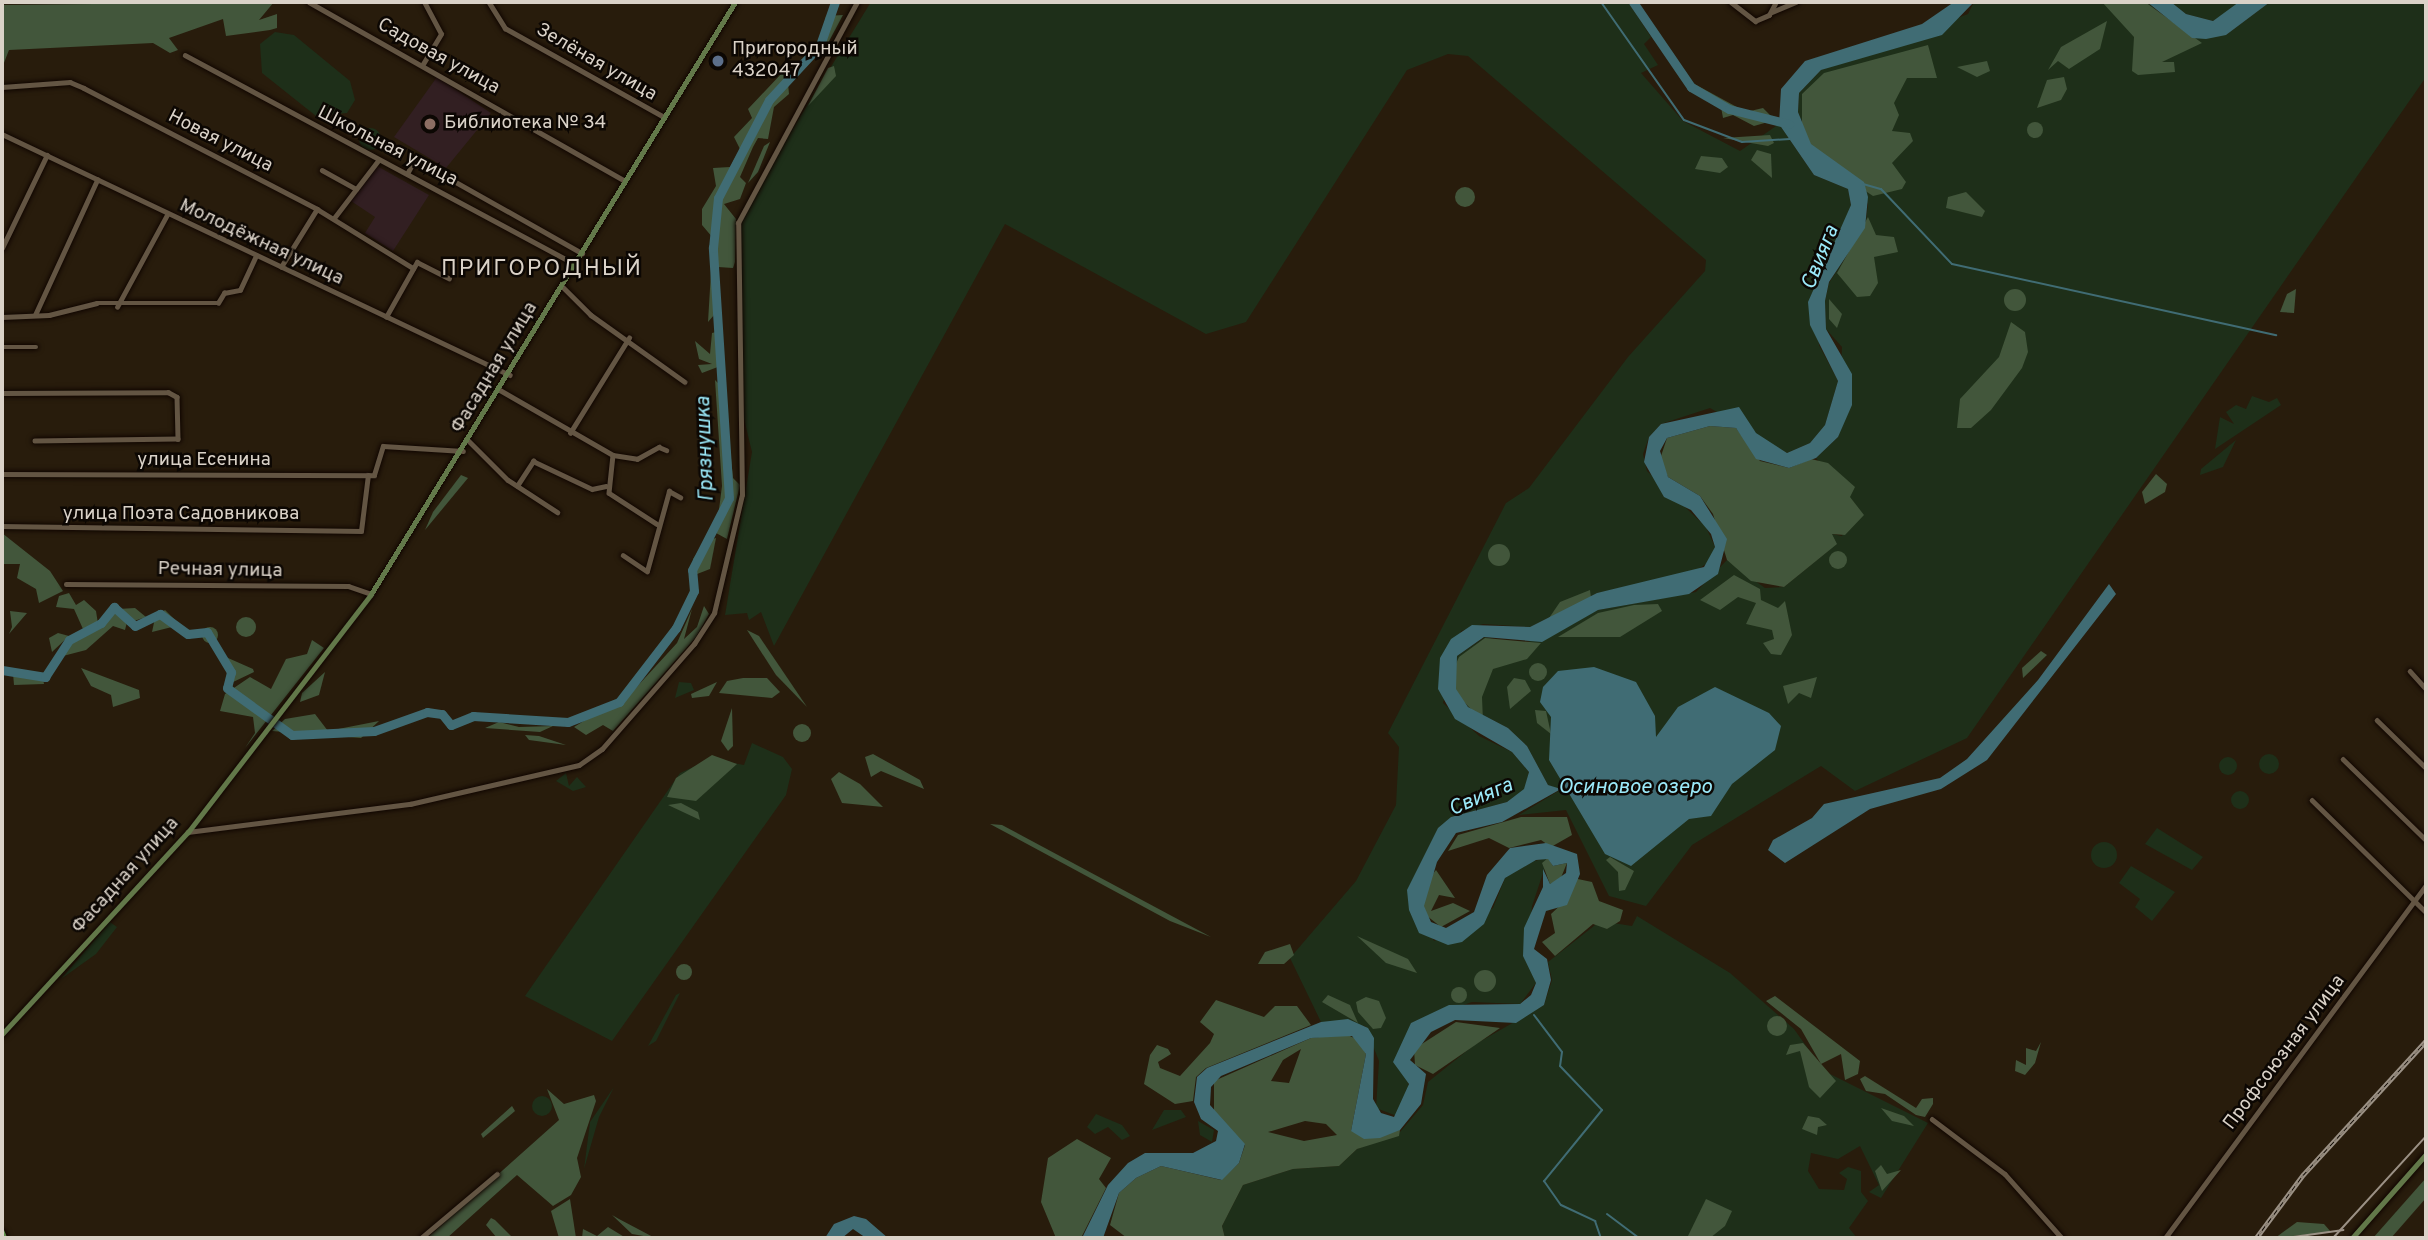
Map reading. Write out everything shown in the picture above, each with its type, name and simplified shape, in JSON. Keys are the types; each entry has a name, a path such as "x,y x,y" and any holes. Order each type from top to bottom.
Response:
{"highway":[{"path":"2,1233 4,1238"}],"main road":[{"name":"Фасадная улица","path":"2,1034 187,832 371,594 510,375 625,181 736,2"},
{"path":"2352,1238 2426,1154"}],"street":[{"name":"Садовая улица","path":"309,2 625,181"},
{"path":"423,65 441,34 424,2"},
{"name":"Зелёная улица","path":"489,2 505,27 664,117"},
{"path":"187,832 410,804 579,765 602,749 694,644 714,613 742,495 738,223 857,2"},
{"path":"1731,2 1755,21 1796,2"},
{"path":"1771,12 1776,2"},
{"name":"Школьная улица","path":"185,55 377,162 407,174 576,264"},
{"name":"Новая улица","path":"2,87 70,82 334,218 413,268 417,262 449,278"},
{"name":"Молодёжная улица","path":"2,134 167,215 510,375"},
{"path":"2,248 47,155"},
{"path":"407,174 415,159 582,253"},
{"path":"334,218 377,162"},
{"path":"322,170 356,189"},
{"path":"35,315 97,180"},
{"path":"281,267 317,209"},
{"path":"117,307 167,215"},
{"path":"2,317 35,315 97,303 117,307 218,303 224,293 240,290 257,256"},
{"path":"386,317 413,268"},
{"path":"563,287 591,315 629,338 685,382"},
{"path":"570,433 629,338"},
{"path":"2,347 36,347"},
{"path":"500,390 570,433 613,454 637,458 659,447 666,450"},
{"path":"2,393 173,394 178,439 35,441"},
{"path":"469,441 517,486 557,512"},
{"path":"368,475 379,471 383,446 463,450"},
{"path":"606,486 613,454"},
{"path":"517,486 533,461 592,489 606,486"},
{"name":"улица Есенина","path":"2,474 368,475"},
{"name":"улица Поэта Садовникова","path":"2,526 361,531 368,475"},
{"path":"606,486 623,508 657,524"},
{"path":"622,555 647,571 657,548 657,524 669,491 680,496"},
{"name":"Речная улица","path":"66,584 348,586 371,594"},
{"path":"2410,671 2426,689"},
{"path":"2377,720 2426,768"},
{"path":"2343,759 2426,840"},
{"path":"2312,800 2426,912"},
{"name":"Профсоюзная улица","path":"2165,1238 2426,885"},
{"path":"1933,1119 2005,1174 2062,1238"},
{"path":"421,1238 497,1174"}],"shaded area":[{"path":"437,77 491,113 446,168 394,137"},
{"path":"377,166 429,195 393,251 365,233 375,217 351,201"}],"green space":[{"path":"274,2 259,20 277,14 277,28 270,30 226,36 223,19 169,38 178,50 170,53 153,43 9,50 2,68 2,5"},
{"path":"871,2 1628,2 1651,37 1644,44 1658,65 1641,73 1683,121 1740,151 1779,124 1814,175 1848,189 1851,205 1842,230 1816,276 1819,345 1838,381 1825,425 1810,443 1787,453 1710,408 1661,424 1649,437 1643,454 1647,471 1706,527 1715,547 1710,561 1693,573 1597,593 1530,627 1483,624 1461,631 1443,703 1479,736 1512,752 1529,772 1525,789 1507,802 1451,817 1413,899 1434,941 1493,908 1505,878 1524,863 1548,858 1532,906 1528,957 1536,983 1520,1004 1472,1002 1411,1023 1408,1092 1397,1116 1376,1108 1379,1061 1365,1026 1321,1022 1290,958 1356,881 1396,805 1399,747 1388,733 1506,503 1529,488 1628,357 1705,271 1706,260 1468,56 1448,54 1407,70 1246,322 1206,334 1005,224 774,646 761,612 749,620 747,613 725,615 752,452 744,419 740,226 761,180"},
{"path":"1974,2 2147,2 2174,26 2226,35 2270,2 2426,2 2426,77 1967,738 1855,791 1821,766 1692,845 1646,906 1609,896 1566,810 1519,815 1560,790 1548,785 1527,746 1508,728 1468,707 1453,674 1457,656 1485,637 1521,645 1598,610 1696,592 1727,560 1765,588 1784,587 1828,551 1832,534 1842,536 1856,505 1816,458 1838,437 1842,347 1826,329 1825,301 1829,283 1865,228 1868,204 1811,144 1798,112 1799,93 1821,70 1968,14"},
{"path":"2102,2 2145,2 2202,43 2162,62 2174,62 2175,72 2138,75 2132,71 2134,37"},
{"path":"2171,2 2245,2 2213,21 2186,14"},
{"path":"843,15 827,45 819,50 826,16"},
{"path":"2107,21 2100,49 2069,69 2058,61 2048,70 2061,47"},
{"path":"275,32 294,35 350,81 355,100 347,113 316,116 262,73 260,44"},
{"path":"1928,45 1937,78 1907,78 1894,103 1899,115 1892,131 1910,133 1913,141 1892,163 1906,182 1902,189 1873,196 1819,160 1802,134 1802,94 1824,73"},
{"path":"1987,61 1990,71 1977,77 1957,67"},
{"path":"834,66 836,76 808,106 828,68"},
{"path":"782,73 787,73 789,94 774,107 768,139 758,138 753,147 740,177 746,183 740,199 724,204 736,219 735,262 733,268 718,267 720,308 708,322 713,238 702,225 702,209 716,186 713,168 730,167 740,149 734,137 752,118 748,109"},
{"path":"2064,77 2067,89 2061,100 2037,108 2047,80"},
{"path":"1689,81 1746,112 1763,108 1775,120 1754,126 1733,115 1723,118 1721,107 1688,87"},
{"path":"2032,122 2038,122 2043,130 2041,136 2032,138 2027,133 2027,127"},
{"path":"370,128 378,131 381,139 378,147 370,150 362,147 359,139 362,131"},
{"path":"1770,135 1774,143 1768,146 1723,138"},
{"path":"770,142 758,172 748,183 764,146"},
{"path":"1757,150 1771,154 1772,178 1751,160"},
{"path":"1701,156 1722,158 1728,167 1720,173 1695,169"},
{"path":"1465,187 1472,190 1475,197 1472,204 1465,207 1458,204 1455,197 1458,190"},
{"path":"1966,192 1985,211 1982,217 1946,208 1948,197"},
{"path":"1868,217 1876,235 1894,237 1898,252 1874,257 1878,283 1870,296 1857,297 1837,273"},
{"path":"2015,289 2023,292 2026,300 2023,308 2015,311 2007,308 2004,300 2007,292"},
{"path":"2296,289 2294,313 2280,312 2287,294"},
{"path":"1829,299 1842,314 1837,328 1829,319"},
{"path":"2011,322 2025,332 2028,352 2022,368 1991,410 1971,428 1957,428 1960,399 1999,357"},
{"path":"720,331 723,365 702,373 698,365 712,364 699,359 695,341 710,354 712,333"},
{"path":"715,380 724,389 733,478 740,485 727,539 716,533 722,486"},
{"path":"2252,396 2269,402 2277,398 2281,405 2215,449 2220,417 2234,424 2226,412 2236,405 2246,409"},
{"path":"1710,426 1736,428 1760,461 1789,468 1811,459 1828,463 1855,487 1850,497 1864,515 1845,535 1832,534 1837,544 1784,587 1751,581 1727,560 1713,514 1700,496 1668,477 1660,459 1667,438"},
{"path":"2236,440 2223,467 2200,475 2201,469"},
{"path":"2156,474 2167,484 2165,492 2145,504 2142,492"},
{"path":"461,475 468,478 425,530 433,512"},
{"path":"2,533 50,571 63,591 39,603 36,589 17,578 20,564 2,564"},
{"path":"716,538 710,569 692,576 693,559 705,541"},
{"path":"1495,544 1503,544 1510,551 1510,559 1503,566 1495,566 1488,559 1488,551"},
{"path":"1838,551 1844,554 1847,560 1844,566 1838,569 1832,566 1829,560 1832,554"},
{"path":"1734,575 1760,589 1761,600 1778,608 1785,601 1792,635 1781,655 1771,654 1763,643 1774,639 1772,630 1746,624 1756,603 1738,597 1720,610 1700,600"},
{"path":"1590,590 1591,598 1547,621 1560,602"},
{"path":"69,593 76,605 84,600 96,611 98,624 83,629 74,609 56,607 59,596"},
{"path":"1658,604 1662,611 1620,637 1558,637 1598,613 1634,605"},
{"path":"704,606 709,614 696,637 613,731 603,725 586,735 574,727 633,691 677,643 692,609 684,639 697,627"},
{"path":"135,608 146,617 131,622 118,609"},
{"path":"110,610 127,622 125,630 113,626 86,650 63,656 71,639 101,626"},
{"path":"165,610 180,625 152,632 155,618"},
{"path":"10,611 27,613 9,634 12,627"},
{"path":"246,617 253,620 256,627 253,634 246,637 239,634 236,627 239,620"},
{"path":"210,627 216,629 216,641 210,643 204,641 202,635 204,629"},
{"path":"747,630 759,636 807,707 776,675"},
{"path":"58,633 69,636 52,652 49,638"},
{"path":"1485,638 1541,643 1527,659 1493,669 1482,697 1483,721 1454,692 1451,675 1459,657"},
{"path":"312,640 324,648 245,748 255,733 253,717 220,711 225,694 250,677 271,689 286,659 307,654"},
{"path":"2041,651 2047,655 2023,678 2022,668"},
{"path":"228,658 253,669 254,672 229,684 232,673 223,660"},
{"path":"1538,663 1544,666 1547,672 1544,678 1538,681 1532,678 1529,672 1532,666"},
{"path":"81,668 139,690 140,698 113,707 111,695 91,686"},
{"path":"325,672 319,695 300,702 302,693"},
{"path":"13,673 43,679 44,684 14,685"},
{"path":"1817,677 1811,698 1799,693 1788,704 1783,686"},
{"path":"767,678 780,692 772,698 719,693 727,681"},
{"path":"1514,678 1525,680 1531,691 1510,709 1507,687"},
{"path":"679,682 691,683 694,690 675,698"},
{"path":"717,682 709,696 692,698 691,694"},
{"path":"732,708 733,746 728,751 721,741"},
{"path":"1535,710 1546,711 1551,734 1537,723"},
{"path":"315,714 328,731 379,721 361,738 272,731 285,719"},
{"path":"499,722 519,727 553,726 540,732 485,728"},
{"path":"802,724 808,727 811,733 808,739 802,742 796,739 793,733 796,727"},
{"path":"525,735 539,736 566,745 529,740"},
{"path":"752,743 783,757 792,769 786,795 612,1041 525,996 680,773 711,759 744,765"},
{"path":"873,754 920,780 924,789 881,771 871,777 865,757"},
{"path":"2269,754 2276,757 2279,764 2276,771 2269,774 2262,771 2259,764 2262,757"},
{"path":"712,755 737,764 696,801 667,797 676,778"},
{"path":"2228,757 2234,760 2237,766 2234,772 2228,775 2222,772 2219,766 2222,760"},
{"path":"839,772 860,784 883,807 842,803 831,779"},
{"path":"566,773 569,786 577,777 586,787 573,791 556,781"},
{"path":"2236,791 2244,791 2249,800 2247,807 2236,809 2231,804 2231,796"},
{"path":"681,803 698,812 700,820 668,805"},
{"path":"1521,817 1567,817 1572,835 1551,847 1541,840 1509,848 1489,838 1448,851 1458,835"},
{"path":"990,824 1002,825 1211,937 1170,921"},
{"path":"2157,828 2203,857 2192,870 2145,844"},
{"path":"2104,842 2113,846 2117,855 2113,864 2104,868 2095,864 2091,855 2095,846"},
{"path":"1610,857 1634,871 1625,890 1619,891 1618,872 1606,860"},
{"path":"1548,858 1553,866 1567,863 1560,880 1550,884 1542,863"},
{"path":"2131,866 2175,892 2152,921 2135,907 2140,899 2119,883"},
{"path":"1436,870 1455,898 1439,895 1431,911 1453,903 1470,911 1441,927 1422,912 1427,881"},
{"path":"1573,878 1592,882 1599,901 1623,910 1620,921 1607,929 1593,924 1555,956 1542,942 1555,933 1551,914 1566,900"},
{"path":"1637,916 1730,973 1794,1029 1824,1071 1928,1123 1881,1198 1869,1192 1879,1185 1860,1146 1838,1159 1811,1153 1808,1171 1819,1189 1844,1190 1847,1179 1839,1173 1848,1167 1861,1171 1861,1192 1868,1201 1849,1228 1857,1238 1225,1238 1222,1226 1243,1185 1293,1169 1339,1166 1357,1149 1400,1132 1423,1105 1428,1082 1474,1045 1544,1005 1552,980 1548,962 1599,922 1607,929 1613,923 1632,926"},
{"path":"110,922 117,927 96,954 61,979"},
{"path":"1357,936 1408,959 1417,973 1386,963"},
{"path":"1290,944 1294,955 1284,964 1258,964 1265,952"},
{"path":"681,964 687,964 692,972 690,978 681,980 676,975 676,969"},
{"path":"1481,970 1489,970 1496,977 1496,985 1489,992 1481,992 1474,985 1474,977"},
{"path":"1456,987 1462,987 1467,995 1465,1001 1456,1003 1451,998 1451,992"},
{"path":"680,993 656,1041 648,1046 676,995"},
{"path":"1328,995 1350,1005 1358,1023 1322,1002"},
{"path":"1775,996 1860,1061 1858,1074 1845,1080 1841,1054 1821,1064 1801,1029 1766,1001"},
{"path":"1366,997 1379,1001 1386,1018 1381,1028 1373,1029 1358,1012 1356,1002"},
{"path":"1216,1000 1264,1017 1275,1006 1297,1006 1311,1025 1206,1068 1196,1077 1193,1101 1175,1104 1144,1084 1150,1055 1157,1045 1168,1049 1171,1054 1158,1062 1160,1068 1180,1076 1210,1043 1214,1034 1200,1022"},
{"path":"1777,1016 1784,1019 1787,1026 1784,1033 1777,1036 1770,1033 1767,1026 1770,1019"},
{"path":"1456,1022 1500,1028 1433,1074 1415,1065 1414,1049"},
{"path":"1345,1034 1359,1040 1366,1054 1351,1131 1400,1130 1399,1136 1357,1149 1339,1166 1293,1169 1243,1185 1222,1226 1225,1238 1127,1238 1110,1225 1119,1193 1136,1178 1161,1166 1221,1180 1239,1163 1245,1145 1214,1114 1214,1081 1311,1038","holes":["1301,1049 1289,1083 1271,1081 1283,1060","1305,1121 1326,1124 1337,1135 1304,1141 1268,1132"]},
{"path":"2041,1042 2035,1063 2025,1075 2015,1071 2016,1060 2026,1065 2026,1048 2036,1051"},
{"path":"1803,1043 1836,1081 1820,1098 1809,1087 1800,1051 1786,1055 1790,1045"},
{"path":"1865,1076 1916,1108 1922,1099 1933,1098 1933,1104 1925,1117 1916,1115 1885,1094 1866,1091 1860,1079"},
{"path":"614,1087 599,1117 584,1169 590,1122"},
{"path":"547,1089 564,1104 594,1095 596,1101 577,1158 581,1177 571,1195 553,1206 517,1175 447,1238 427,1238 559,1120"},
{"path":"542,1096 549,1099 552,1106 549,1113 542,1116 535,1113 532,1106 535,1099"},
{"path":"512,1106 515,1111 483,1138 481,1134"},
{"path":"1881,1108 1904,1116 1914,1126 1892,1121"},
{"path":"1164,1110 1181,1110 1186,1117 1152,1130"},
{"path":"1096,1114 1122,1125 1130,1136 1122,1140 1108,1127 1095,1134 1087,1127"},
{"path":"1808,1116 1819,1118 1827,1125 1818,1127 1817,1135 1802,1129"},
{"path":"1198,1121 1214,1130 1212,1142 1200,1135"},
{"path":"1077,1139 1111,1158 1099,1179 1106,1188 1081,1238 1056,1238 1041,1202 1048,1158"},
{"path":"1881,1165 1887,1174 1901,1170 1882,1191 1875,1171"},
{"path":"2426,1178 2426,1198 2391,1238 2373,1238"},
{"path":"570,1199 576,1238 559,1238 551,1211"},
{"path":"1706,1199 1732,1211 1725,1226 1710,1238 1687,1238"},
{"path":"612,1215 619,1219 655,1238 632,1234"},
{"path":"491,1218 513,1238 497,1238 486,1225"},
{"path":"2297,1222 2324,1224 2331,1232 2275,1238"},
{"path":"608,1227 626,1238 582,1238 583,1229 597,1236"}],"water":[{"name":"Свияга","path":"1954,2 1974,2 1942,35 1821,70 1799,93 1798,112 1811,144 1864,182 1868,197 1865,228 1829,282 1825,301 1826,329 1852,374 1852,405 1838,437 1816,458 1789,468 1756,459 1736,428 1710,426 1667,438 1660,451 1668,477 1700,496 1727,539 1718,574 1689,594 1598,610 1542,642 1484,637 1457,656 1456,689 1468,707 1508,728 1527,746 1548,785 1561,789 1502,822 1456,833 1437,862 1424,906 1431,922 1446,928 1474,912 1487,875 1510,848 1546,843 1577,854 1580,874 1567,905 1546,911 1534,949 1547,959 1551,980 1544,1005 1516,1023 1455,1020 1431,1032 1410,1060 1426,1074 1421,1104 1400,1130 1380,1138 1364,1139 1351,1131 1366,1054 1352,1036 1311,1038 1221,1076 1211,1087 1210,1105 1245,1144 1239,1163 1222,1180 1161,1166 1136,1178 1119,1193 1103,1238 1082,1238 1108,1185 1128,1163 1145,1153 1193,1153 1216,1141 1218,1131 1201,1119 1194,1102 1197,1077 1207,1068 1321,1022 1348,1019 1368,1028 1374,1038 1373,1099 1381,1113 1394,1117 1409,1084 1393,1062 1411,1023 1449,1005 1520,1004 1531,995 1536,983 1523,956 1524,928 1543,887 1543,869 1550,884 1566,873 1567,863 1553,866 1548,859 1536,860 1505,878 1484,924 1462,942 1448,945 1419,933 1409,910 1407,890 1438,828 1451,817 1507,802 1524,789 1529,772 1512,752 1455,719 1438,689 1440,658 1451,639 1472,625 1530,627 1597,593 1704,567 1715,547 1711,534 1691,510 1664,497 1644,462 1649,437 1661,424 1739,407 1756,433 1787,453 1810,443 1825,425 1838,381 1810,325 1808,302 1851,205 1848,189 1814,175 1779,124 1781,89 1805,61 1922,24"},
{"path":"2147,2 2171,2 2186,14 2213,21 2239,2 2270,2 2226,35 2206,39 2192,38"},
{"path":"2109,584 2116,594 1987,760 1941,789 1870,809 1785,863 1768,850 1773,840 1812,818 1824,804 1940,778 1967,759 2038,680"},
{"name":"Осиновое озеро","path":"1594,667 1636,682 1655,716 1656,737 1678,707 1715,687 1769,713 1781,726 1775,750 1732,784 1711,816 1689,819 1631,866 1605,854 1549,760 1551,717 1540,702 1543,687 1558,671"},
{"path":"854,1216 866,1219 888,1238 866,1238 853,1229 842,1238 825,1238 834,1224"}],"waterway":[{"name":"Грязнушка","path":"2,670 45,677 69,640 101,623 114,607 135,626 160,614 188,634 207,632 231,672 227,688 292,735 374,731 427,712 442,714 451,725 473,716 568,722 619,702 676,628 694,591 692,570 729,498 713,248 718,198 769,100 820,45 835,2"},
{"path":"1601,2 1684,120 1742,142 1790,139"},
{"name":"Грязнушка","path":"1633,2 1691,87 1729,109 1789,124"},
{"path":"1863,184 1881,189 1952,264 2276,335"},
{"path":"1534,1015 1562,1052 1560,1066 1602,1110 1544,1181 1561,1205 1595,1221 1601,1238"},
{"path":"1607,1214 1639,1238"}],"tram line":[{"path":"2333,1238 2426,1136"},
{"path":"2286,1238 2343,1230"}],"railway":[{"path":"2256,1238 2303,1175 2426,1041"}],"place":[{"name":"Пригородный 432047","path":"718,61"},
{"name":"Библиотека № 34","path":"430,124"}],"district":[{"name":"ПРИГОРОДНЫЙ","path":"542,270"}]}
